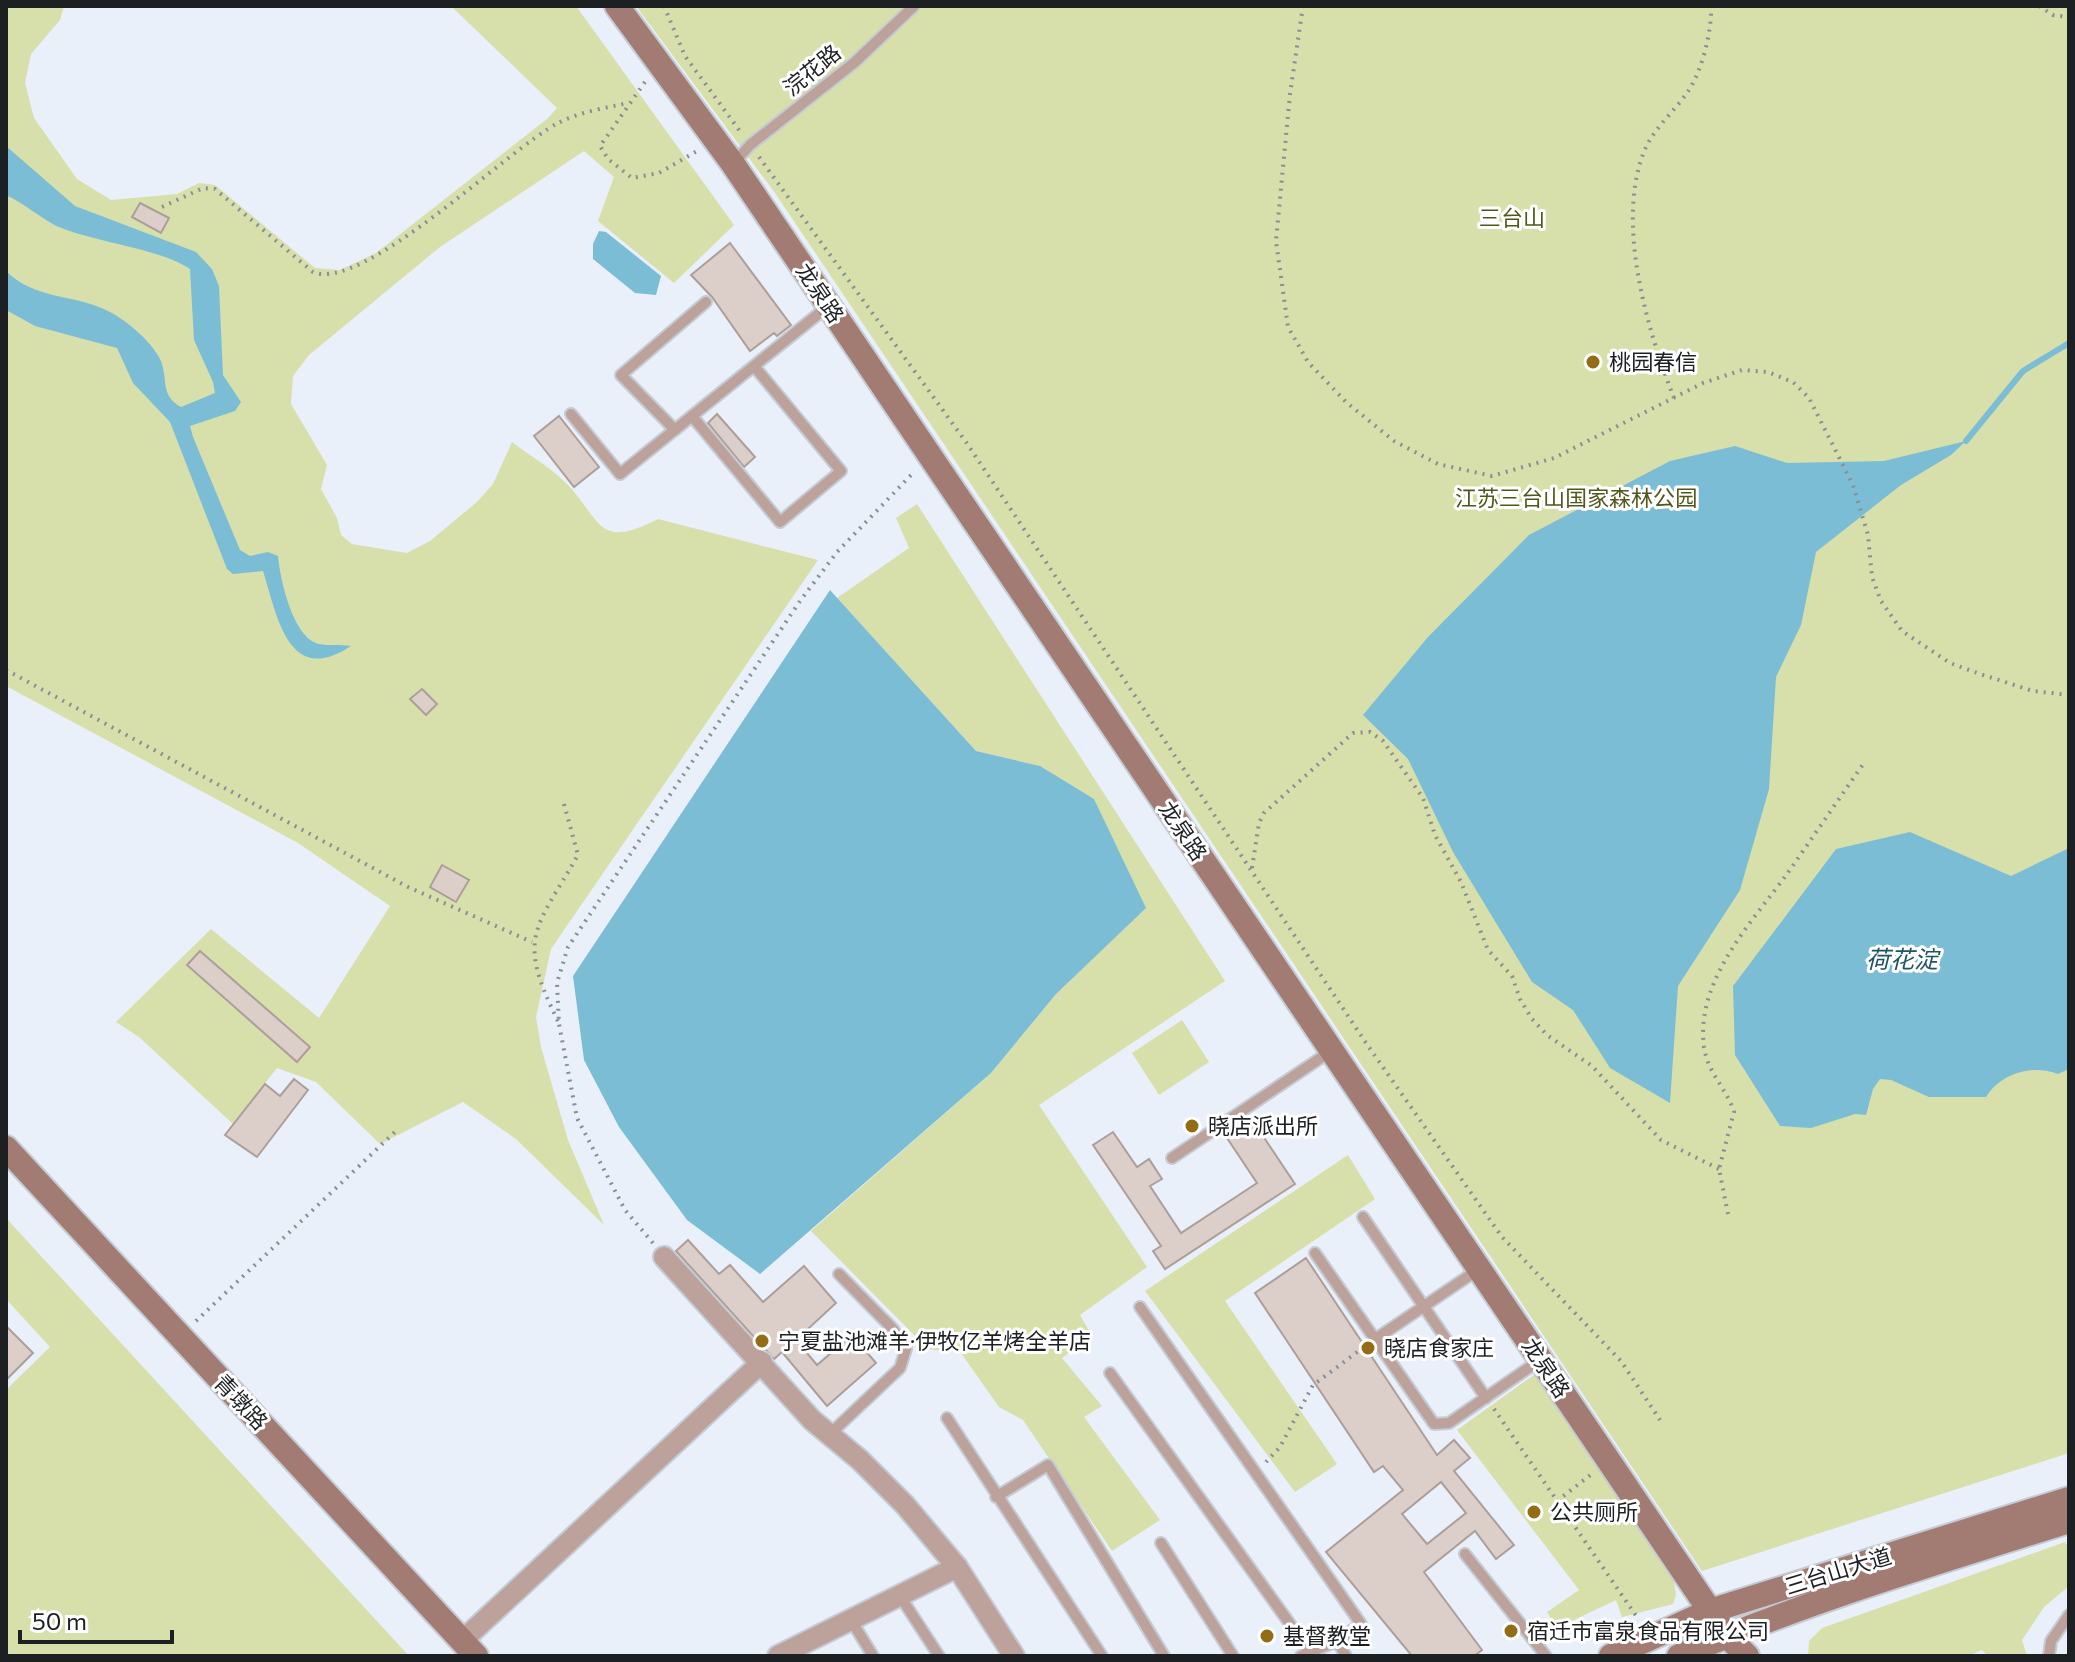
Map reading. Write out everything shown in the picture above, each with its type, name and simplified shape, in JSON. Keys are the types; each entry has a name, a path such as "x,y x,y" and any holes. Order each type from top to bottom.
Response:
{"street":[{"name":"龙泉路","path":"617,6 733,164 1710,1611 1727,1636 1747,1656"},
{"name":"青墩路","path":"6,1148 469,1649"},
{"path":"664,1257 812,1420 831,1433 905,1505 957,1567 1014,1656"},
{"path":"469,1649 762,1362"},
{"name":"三台山大道","path":"1611,1656 1710,1611 2068,1508"},
{"name":"三台山大道","path":"1679,1656 1917,1569 2068,1508"},
{"path":"778,1656 806,1650 851,1620 957,1567"}],"lane":[{"name":"浣花路","path":"733,164 750,145 855,62 914,6"},
{"path":"675,430 621,375 706,302"},
{"path":"571,414 620,474 829,306"},
{"path":"692,416 780,522 841,471 754,366"},
{"path":"1172,1158 1331,1051"},
{"path":"1363,1217 1486,1398"},
{"path":"1315,1253 1434,1424 1449,1423 1540,1360"},
{"path":"1374,1340 1479,1269"},
{"path":"831,1433 900,1368 906,1349 893,1329 839,1274"},
{"path":"1110,1373 1308,1655 1337,1641 1361,1624 1140,1307"},
{"path":"947,1418 1102,1656"},
{"path":"996,1497 1048,1465 1164,1656"},
{"path":"1161,1543 1233,1656"},
{"path":"1465,1554 1546,1656"},
{"path":"900,1596 939,1656"},
{"path":"2049,1656 2051,1641 2069,1615"},
{"path":"851,1620 873,1656"},
{"path":"1337,1641 1346,1656"}],"path":[{"path":"664,6 685,56 966,442 1251,870 1502,1237 1621,1361 1660,1420"},
{"path":"1303,6 1290,94 1276,241 1288,327 1308,362 1346,402 1394,441 1438,464 1492,476 1554,458 1674,398 1742,370 1768,372 1793,382 1809,398 1836,446 1853,485 1868,535 1872,577 1881,601 1902,631 1950,663 2033,691 2069,695"},
{"path":"1674,398 1653,342 1632,210 1646,147 1690,89 1712,24 1711,6"},
{"path":"2039,6 2053,15 2069,17"},
{"path":"663,68 640,86 600,146 608,159 632,178 659,173 716,140"},
{"path":"162,207 203,188 215,189 313,272 324,276 334,275 381,254 557,124 628,103"},
{"path":"664,1257 625,1210 577,1118 559,1024 557,983 568,947 815,580 837,552 930,456"},
{"path":"6,670 408,887 532,942"},
{"path":"1251,870 1259,823 1264,813 1353,733 1370,732 1383,741 1423,798 1435,835 1461,882 1488,950 1512,976 1520,999 1532,1019 1547,1035 1592,1066 1661,1140 1678,1152 1719,1169"},
{"path":"1728,1214 1719,1169 1734,1112 1711,1073 1703,1045 1708,1006 1716,979 1741,936 1864,763"},
{"path":"559,1024 542,990 533,960 532,942 578,855 564,804"},
{"path":"180,1336 397,1130"},
{"path":"1254,1471 1280,1447 1313,1385 1374,1340"},
{"path":"1486,1398 1652,1638"},
{"path":"1557,1501 1588,1476 1611,1464"}],"green space":[{"path":"6,6 64,6 60,20 31,54 25,83 34,118 77,179 111,200 177,194 199,183 215,185 315,268 340,270 376,253 557,108 451,6 576,6 734,225 674,283 598,221 614,177 584,151 440,247 309,355 293,376 291,404 327,465 321,489 337,518 341,535 352,544 407,553 430,541 477,502 493,484 512,442 562,479 596,521 613,532 639,528 658,519 818,560 551,949 536,1017 541,1047 568,1140 604,1225 516,1139 463,1102 380,1144 316,1082 277,1068 233,1124 139,1037 116,1022 211,929 319,1018 390,906 298,843 6,686"},
{"name":"江苏三台山国家森林公园","path":"636,6 2069,6 2069,1453 1702,1571 775,193"},
{"path":"917,504 1225,981 1039,1105 1147,1267 1080,1315 1092,1336 1062,1358 1102,1406 1084,1417 1160,1520 1112,1551 1023,1420 999,1407 961,1353 928,1349 811,1231 991,1073 1056,994 1040,766 976,751 837,598 909,548 896,518"},
{"path":"1182,1020 1209,1062 1159,1095 1132,1053"},
{"path":"1348,1155 1375,1199 1225,1301 1337,1464 1295,1492 1145,1291"},
{"path":"6,1218 409,1656 6,1656 6,1390 50,1347 6,1299"},
{"path":"1538,1372 1672,1567 1676,1595 1673,1604 1622,1617 1616,1600 1557,1628 1547,1612 1579,1590 1457,1430"},
{"path":"2065,1542 2069,1548 2069,1586 2044,1607 2022,1640 2027,1656 1988,1656 1982,1650 1968,1656 1808,1656 1809,1641 1822,1628"}],"water":[{"path":"6,146 75,206 196,252 212,269 219,286 223,375 241,402 235,411 190,426 193,437 240,550 250,556 268,552 278,556 295,620 310,639 319,644 351,646 330,657 313,658 299,652 280,625 263,571 233,574 227,569 170,422 133,383 117,348 35,326 6,310 6,271 29,287 97,306 131,326 156,352 163,366 167,392 181,407 215,393 194,340 190,269 163,256 59,227 6,196"},
{"path":"599,231 606,232 661,276 656,295 635,293 593,259 593,244"},
{"path":"1966,441 1951,455 1901,485 1816,552 1801,625 1776,677 1769,789 1740,890 1678,986 1670,1103 1610,1068 1573,1010 1532,982 1453,852 1408,759 1363,715 1428,637 1529,535 1670,461 1735,446 1787,463 1884,461"},
{"path":"830,590 976,751 1040,766 1094,799 1146,908 1056,994 991,1073 760,1274 687,1220 619,1127 584,1060 573,976"},
{"name":"荷花淀","path":"1910,832 2011,876 2069,848 2069,1069 2058,1074 2038,1070 2018,1073 2000,1082 1986,1097 1929,1097 1891,1080 1880,1079 1873,1089 1866,1115 1855,1114 1811,1128 1780,1126 1735,1055 1733,986 1836,849"}],"building":[{"path":"140,203 169,218 161,233 132,217"},
{"path":"730,243 791,325 750,351 712,297 691,275"},
{"path":"717,414 755,457 744,467 708,423"},
{"path":"559,416 599,467 574,487 534,436"},
{"path":"422,689 437,704 426,715 410,699"},
{"path":"442,865 469,880 456,902 430,887"},
{"path":"200,951 310,1047 297,1062 187,965"},
{"path":"294,1079 308,1090 257,1157 225,1135 265,1084 280,1096"},
{"path":"1251,1118 1295,1184 1165,1269 1153,1251 1161,1246 1093,1145 1113,1132 1137,1167 1149,1159 1162,1179 1150,1186 1181,1233 1257,1183 1225,1135"},
{"path":"688,1240 719,1274 730,1265 763,1302 804,1266 836,1303 796,1340 817,1365 852,1335 876,1363 827,1406 782,1352 774,1359 676,1251"},
{"path":"1306,1258 1437,1455 1454,1440 1470,1458 1454,1471 1514,1545 1496,1559 1475,1531 1424,1572 1482,1650 1474,1656 1412,1656 1326,1552 1403,1490 1383,1466 1374,1472 1255,1293","holes":["1441,1482 1466,1513 1427,1544 1402,1514"]},
{"path":"6,1326 33,1353 6,1380"}],"waterway":[{"path":"1966,441 2023,371 2069,343"}],"place":[{"name":"桃园春信","path":"1593,362"},
{"name":"晓店派出所","path":"1192,1126"},
{"name":"宁夏盐池滩羊·伊牧亿羊烤全羊店","path":"762,1341"},
{"name":"晓店食家庄","path":"1368,1348"},
{"name":"公共厕所","path":"1534,1512"},
{"name":"宿迁市富泉食品有限公司","path":"1511,1631"},
{"name":"基督教堂","path":"1267,1636"}],"park label":[{"name":"三台山","path":"1512,218"}]}
